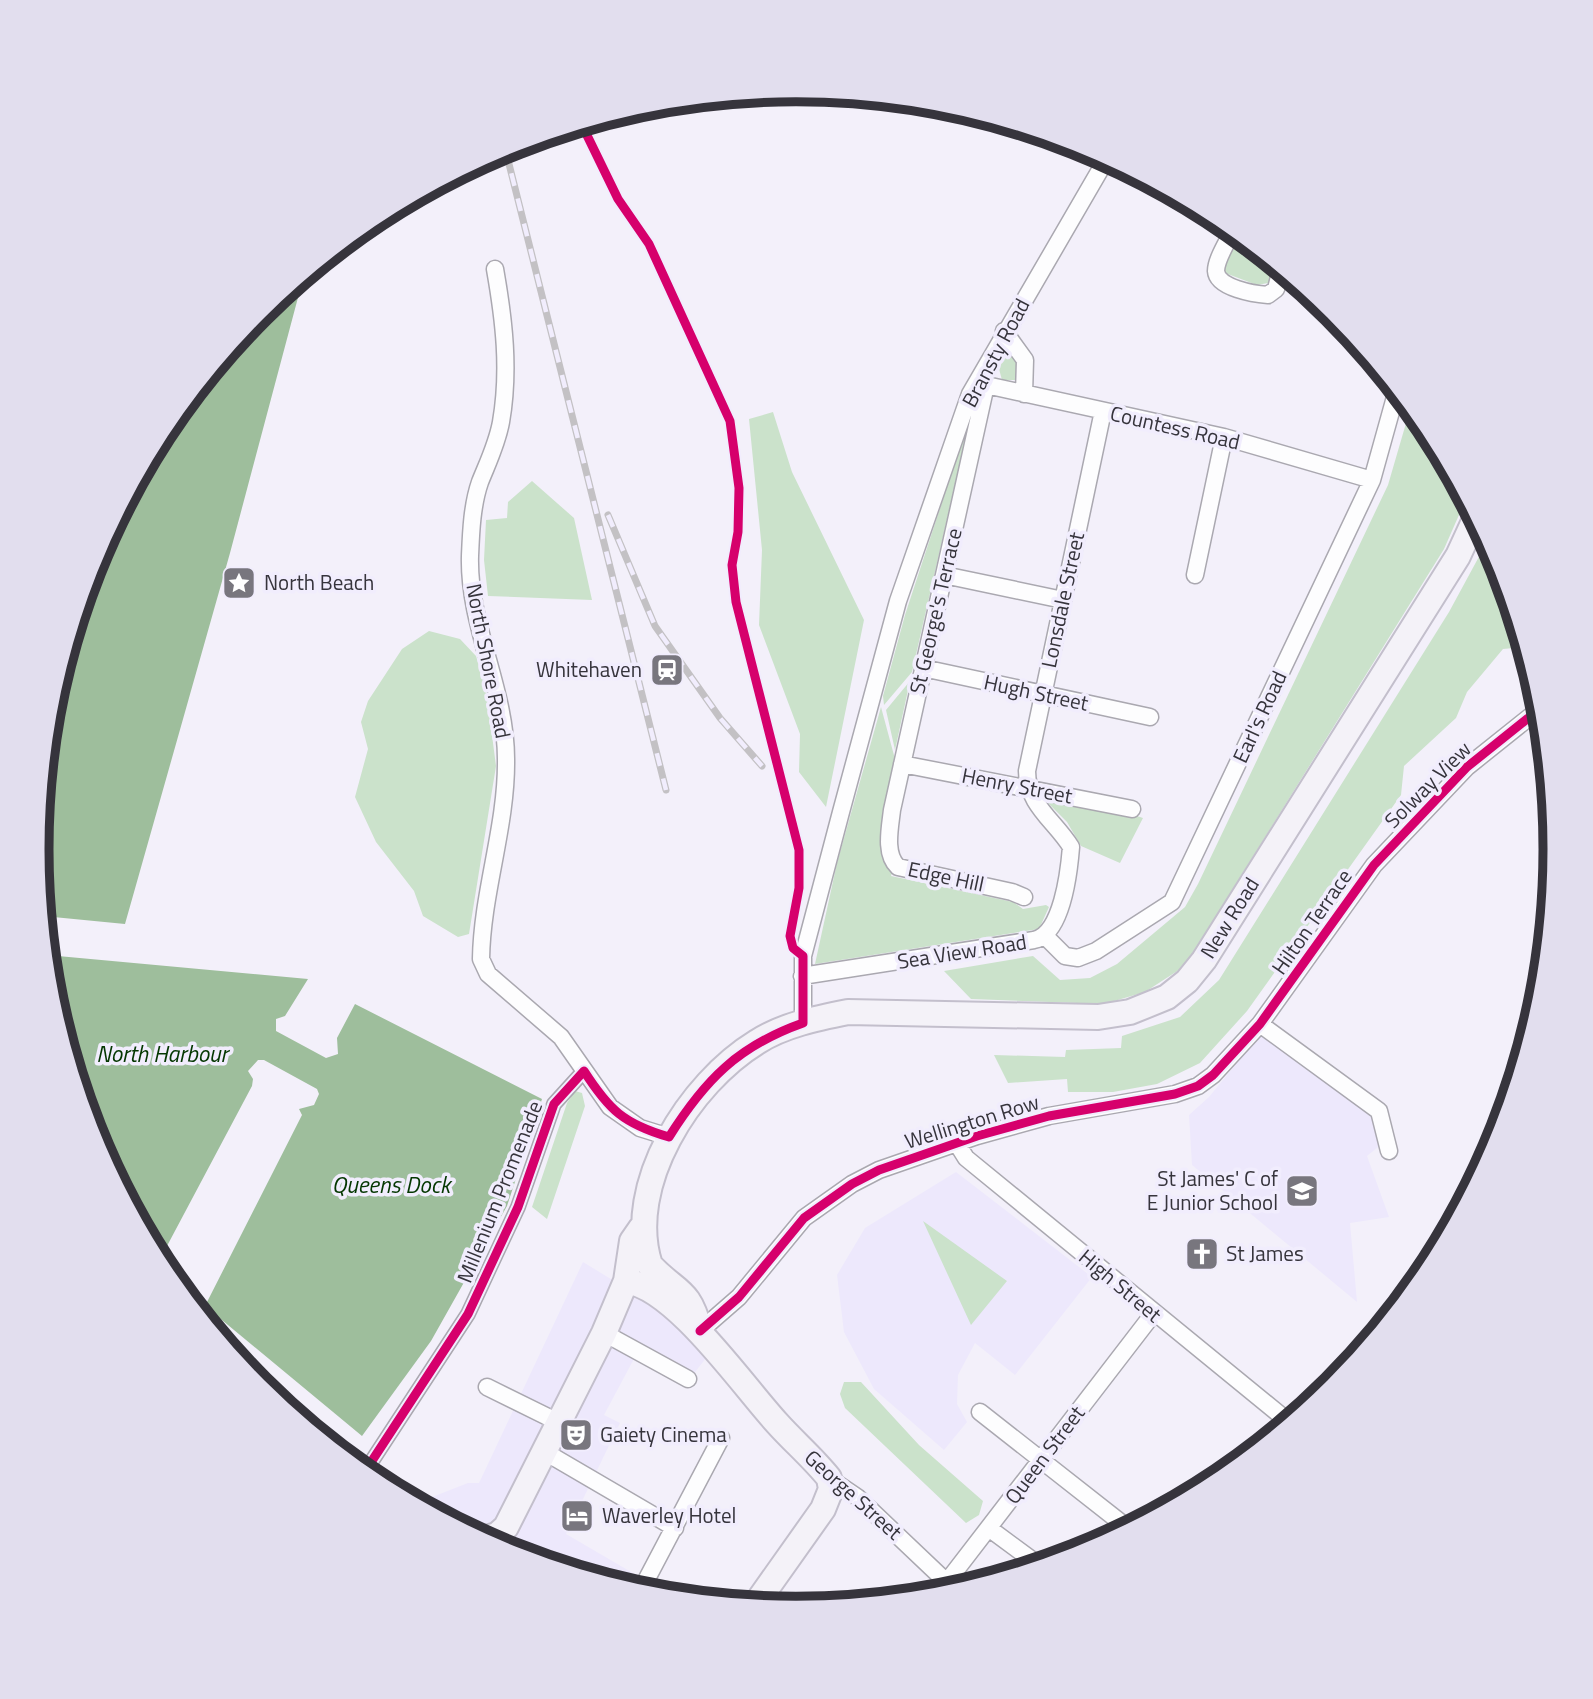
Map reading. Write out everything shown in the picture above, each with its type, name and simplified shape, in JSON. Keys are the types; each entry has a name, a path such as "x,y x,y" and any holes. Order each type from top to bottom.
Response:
{"main road":[{"name":"New Road","path":"643,1224 654,1172 669,1137 694,1100 721,1069 757,1042 803,1023 867,1011 1098,1017 1130,1013 1167,997 1187,981 1220,938 1291,817 1458,556 1471,528"},
{"path":"626,1281 650,1265 643,1224"},
{"path":"495,1533 506,1527 604,1333 626,1281 632,1241 643,1224"},
{"name":"George Street","path":"650,1265 682,1290 694,1308 700,1331"},
{"name":"George Street","path":"626,1281 637,1283 656,1294 700,1331 778,1424 829,1478"},
{"path":"762,1596 823,1509 831,1489 829,1478"}],"street":[{"name":"Bransty Road","path":"803,1023 803,956 898,601 1004,331 1101,167"},
{"path":"1229,240 1216,268 1218,278 1224,283 1268,295 1276,289 1279,278"},
{"name":"North Shore Road","path":"495,269 505,331 506,380 494,453 480,484 472,520 470,558 479,628 504,726 506,760 481,959 488,974 561,1037 600,1096 625,1120 669,1137"},
{"path":"1004,331 1025,360 1024,394"},
{"name":"Countess Road","path":"981,384 1224,437 1373,480"},
{"name":"St George's Terrace","path":"889,838 981,384"},
{"name":"Earl's Road","path":"1045,936 1065,956 1079,958 1096,951 1172,902 1373,480 1395,401"},
{"name":"Lonsdale Street","path":"1028,789 1027,771 1103,411"},
{"path":"1195,575 1224,437"},
{"path":"944,575 1063,600"},
{"name":"Hugh Street","path":"923,668 1150,717"},
{"name":"Solway View","path":"1374,865 1466,767 1532,715"},
{"name":"Henry Street","path":"902,764 1132,809"},
{"name":"Sea View Road","path":"802,976 1045,936 1062,899 1071,847 1062,831 1043,814 1028,789"},
{"name":"Edge Hill","path":"889,838 891,856 898,867 1024,897"},
{"name":"Hilton Terrace","path":"1280,999 1374,865"},
{"name":"Wellington Row","path":"700,1331 739,1297 797,1225 821,1205 879,1170 956,1142 1049,1116 1154,1098 1198,1086 1213,1075 1280,999"},
{"path":"1260,1024 1379,1111 1389,1151"},
{"name":"Millenium Promenade","path":"370,1463 468,1314 522,1198 554,1104 584,1071"},
{"name":"High Street","path":"956,1142 966,1158 1153,1314 1283,1417"},
{"name":"Queen Street","path":"956,1580 990,1528 1153,1314"},
{"path":"604,1333 688,1379"},
{"path":"487,1387 560,1423"},
{"path":"980,1412 1121,1523"},
{"path":"646,1582 721,1438"},
{"path":"545,1452 675,1528"},
{"name":"George Street","path":"829,1478 858,1497 946,1582"},
{"path":"990,1528 1031,1559"}],"shaded area":[{"path":"1233,243 1273,273 1268,283 1257,285 1225,273 1224,261"},
{"path":"1009,347 1019,366 1015,380 1002,380 999,369"},
{"path":"773,412 792,472 864,620 826,807 799,772 800,734 759,625 762,550 749,419"},
{"path":"971,414 912,672 884,705 883,696 905,615"},
{"path":"1407,419 1462,509 1444,549 1185,966 1145,992 1104,1004 971,999 944,971 1033,956 1060,980 1090,978 1117,964 1185,907 1388,485"},
{"path":"532,481 574,518 592,600 488,596 484,560 486,520 507,518 508,502"},
{"path":"1482,551 1516,648 1503,649 1467,692 1456,718 1404,766 1401,795 1247,1011 1200,1063 1157,1084 1113,1092 1068,1092 1067,1079 1008,1083 994,1055 1065,1057 1066,1050 1121,1048 1122,1036 1180,1017 1219,980 1449,612"},
{"path":"429,631 460,639 476,656 486,689 496,766 469,934 458,937 423,916 414,891 376,842 355,797 368,749 361,722 368,701 402,649"},
{"path":"910,681 895,750 886,710"},
{"path":"881,707 895,759 880,835 893,870 891,876 1013,902 1023,909 1046,905 1049,907 1039,929 815,964 837,863"},
{"path":"1044,799 1143,818 1120,863 1081,846 1067,822"},
{"name":"St James' C of E Junior School","path":"1263,1031 1373,1114 1383,1143 1367,1156 1389,1217 1350,1223 1357,1302 1192,1165 1189,1115 1209,1097"},
{"path":"575,1091 582,1093 585,1106 547,1219 532,1207 567,1103"},
{"path":"956,1172 1092,1277 1015,1375 975,1343 958,1375 957,1404 967,1422 944,1450 874,1389 844,1332 837,1275 865,1228"},
{"path":"923,1221 1007,1281 971,1325"},
{"path":"583,1262 637,1295 710,1353 688,1381 636,1355 604,1415 620,1423 566,1534 649,1583 603,1572 510,1540 427,1499 468,1483 479,1483"},
{"path":"844,1382 861,1382 919,1445 983,1501 979,1515 966,1523 845,1408 840,1394"}],"water":[{"path":"300,291 230,553 125,924 53,917 49,850 55,752 74,656 106,563 149,476 203,394 234,357"},
{"name":"Queens Dock","path":"56,956 308,979 285,1016 276,1019 276,1031 326,1058 338,1054 337,1038 355,1004 542,1099 507,1206 431,1341 362,1436 205,1306 302,1115 299,1109 314,1105 319,1094 317,1089 264,1060 258,1060 248,1071 253,1079 252,1086 165,1249 126,1180 106,1136 74,1043"}],"railway":[{"path":"508,160 666,790"},
{"path":"608,515 655,626 720,718 762,766"}],"cycle path":[{"path":"370,1463 468,1314 518,1207 554,1104 584,1071 619,1114 640,1127 669,1137 696,1098 725,1067 760,1042 803,1023 803,956 793,948 790,936 799,888 799,850 736,602 732,565 738,532 739,488 730,421 649,244 618,199 586,133"},
{"path":"700,1331 739,1297 804,1218 852,1184 879,1170 977,1136 1049,1116 1175,1094 1198,1086 1213,1075 1260,1024 1374,865 1467,767 1532,715"}],"place":[{"name":"North Beach","path":"239,583"},
{"name":"Whitehaven","path":"667,670"},
{"name":"St James' C of E Junior School","path":"1302,1191"},
{"name":"St James","path":"1202,1254"},
{"name":"Gaiety Cinema","path":"576,1435"},
{"name":"Waverley Hotel","path":"577,1516"}],"water label":[{"name":"North Harbour","path":"162,1054"}]}
